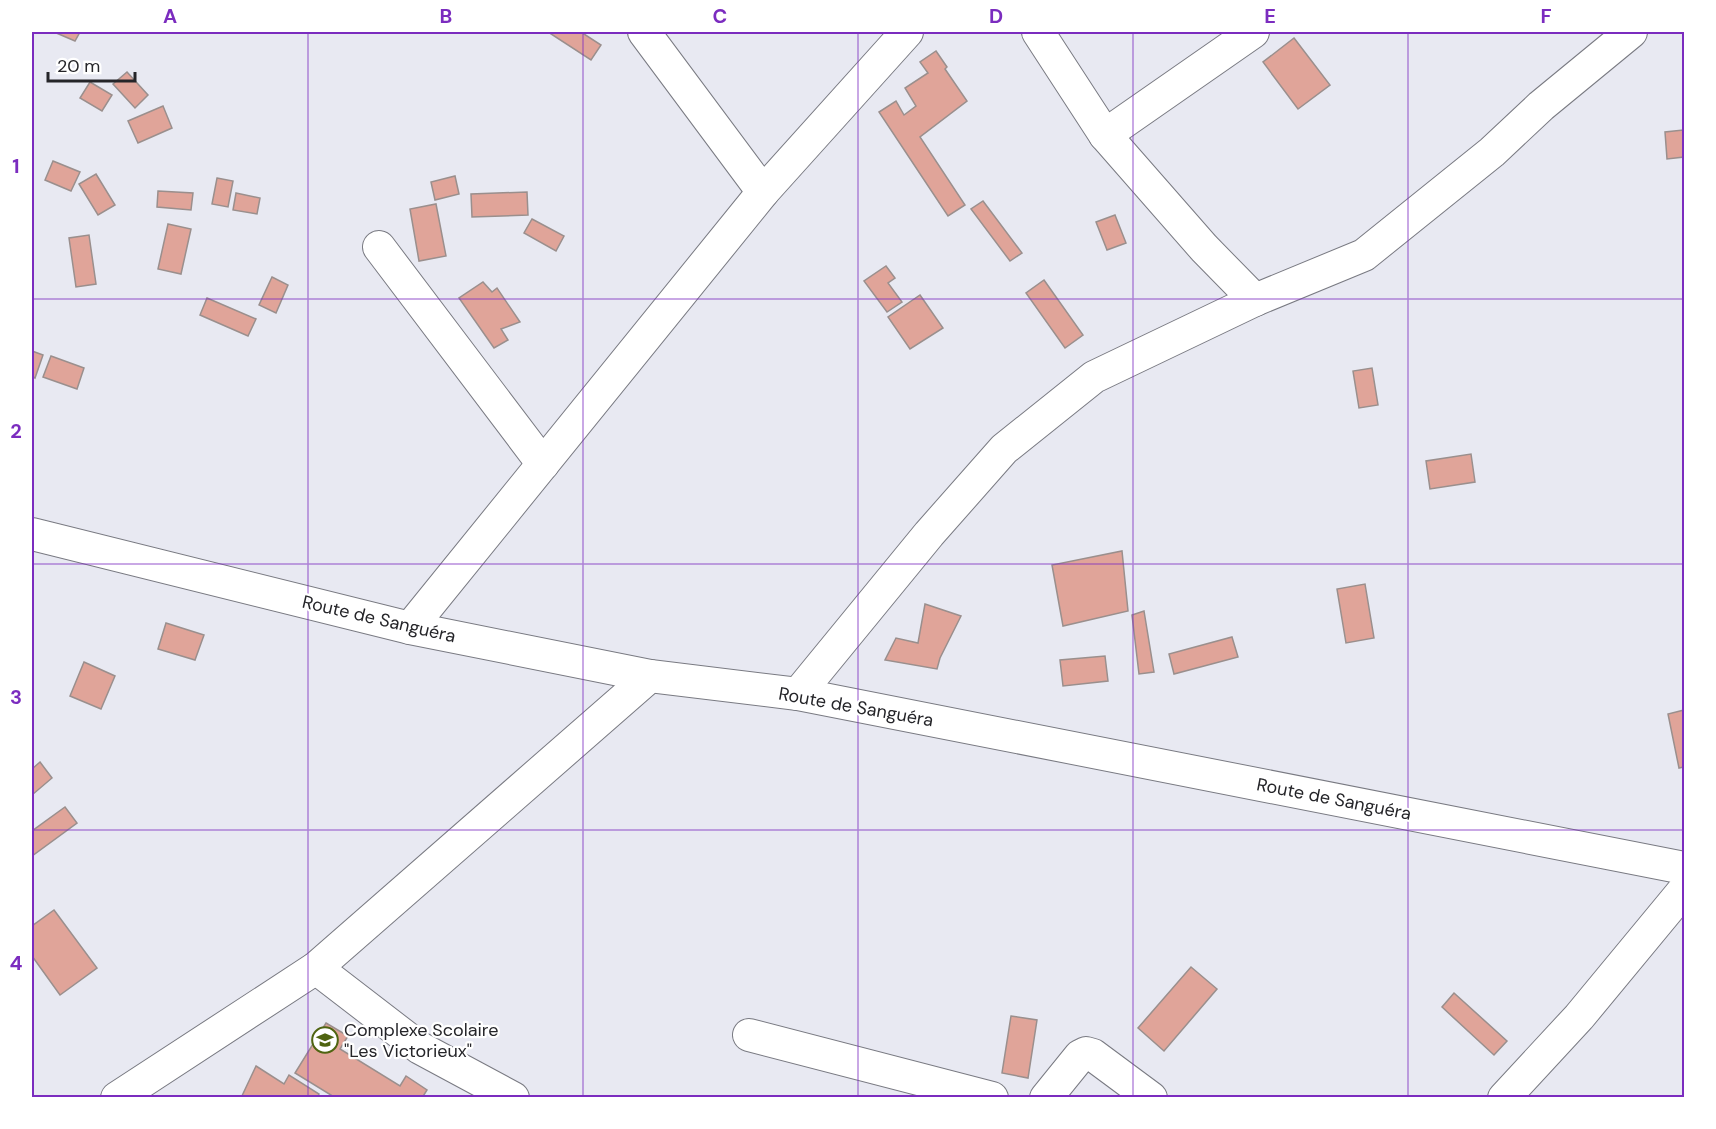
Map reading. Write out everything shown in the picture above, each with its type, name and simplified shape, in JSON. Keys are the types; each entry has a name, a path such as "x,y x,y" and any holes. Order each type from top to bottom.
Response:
{"street":[{"path":"644,32 763,192"},
{"path":"410,628 763,192 907,32"},
{"path":"1038,32 1053,58 1106,135 1204,248 1255,300"},
{"path":"1106,135 1254,32"},
{"path":"798,694 929,534 1004,449 1094,377 1255,300 1364,255 1492,152 1541,106 1631,32"},
{"path":"379,247 543,464"},
{"name":"Route de Sanguéra","path":"32,534 410,628 650,676 798,694 1684,868"},
{"path":"117,1098 316,968 650,676"},
{"path":"1504,1098 1579,1017 1684,890"},
{"path":"316,968 420,1048 513,1098"},
{"path":"748,1035 992,1098"},
{"path":"1046,1098 1080,1056 1086,1053 1094,1055 1151,1098"}],"building":[{"path":"54,32 80,32 75,41"},
{"path":"548,32 581,32 601,45 591,60"},
{"path":"1294,38 1330,85 1298,109 1263,62"},
{"path":"936,51 947,67 945,69 967,101 920,137 965,205 948,216 879,112 896,101 904,115 916,106 905,88 928,73 920,62"},
{"path":"127,72 148,95 135,108 113,84"},
{"path":"90,82 112,95 102,111 80,98"},
{"path":"163,106 172,128 138,143 128,121"},
{"path":"1683,130 1684,157 1667,159 1665,132"},
{"path":"53,161 80,172 71,191 45,180"},
{"path":"96,174 115,205 98,215 79,184"},
{"path":"455,176 459,194 435,200 431,182"},
{"path":"217,178 233,181 228,207 212,204"},
{"path":"158,191 193,193 191,210 157,207"},
{"path":"527,192 528,215 472,217 471,194"},
{"path":"236,193 260,198 257,214 233,210"},
{"path":"983,201 1022,253 1010,261 971,209"},
{"path":"436,204 446,256 419,261 410,209"},
{"path":"1115,215 1126,243 1107,250 1096,222"},
{"path":"532,219 564,236 556,251 524,233"},
{"path":"168,224 191,229 181,274 158,269"},
{"path":"89,235 96,284 76,287 69,238"},
{"path":"886,266 895,278 888,283 902,302 887,312 864,281"},
{"path":"272,277 288,285 276,313 259,305"},
{"path":"1044,280 1083,335 1065,348 1026,293"},
{"path":"483,282 492,292 497,288 520,322 501,329 508,340 494,348 459,298"},
{"path":"920,295 943,328 910,349 888,317"},
{"path":"207,298 256,319 248,336 200,315"},
{"path":"32,351 43,355 35,378 32,376"},
{"path":"51,356 84,368 77,389 43,377"},
{"path":"1372,368 1378,405 1359,408 1353,371"},
{"path":"1471,454 1475,482 1430,489 1426,461"},
{"path":"1122,551 1128,611 1063,626 1052,565"},
{"path":"1365,584 1374,638 1346,643 1337,589"},
{"path":"925,604 961,616 940,658 937,669 885,660 896,638 918,643"},
{"path":"1144,611 1154,672 1139,674 1132,615"},
{"path":"166,623 204,635 195,660 158,649"},
{"path":"1232,637 1238,657 1174,674 1169,654"},
{"path":"1105,656 1108,681 1063,686 1060,660"},
{"path":"84,662 115,676 101,709 70,696"},
{"path":"1684,710 1684,767 1679,768 1668,714"},
{"path":"40,762 52,778 32,795 32,769"},
{"path":"65,807 77,823 32,856 32,831"},
{"path":"54,910 97,968 60,995 32,956 32,926"},
{"path":"1191,967 1217,989 1164,1051 1138,1028"},
{"path":"1454,993 1507,1041 1494,1055 1442,1007"},
{"path":"1011,1016 1037,1020 1028,1078 1002,1073"},
{"path":"326,1023 348,1036 340,1049 400,1086 406,1076 427,1090 422,1098 329,1098 331,1095 295,1073"},
{"path":"256,1066 284,1084 289,1075 319,1094 317,1098 241,1098"}],"place":[{"name":"Complexe Scolaire \"Les Victorieux\"","path":"325,1040"}]}
